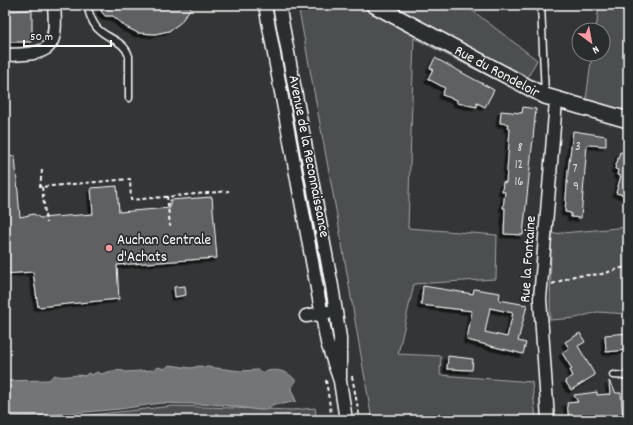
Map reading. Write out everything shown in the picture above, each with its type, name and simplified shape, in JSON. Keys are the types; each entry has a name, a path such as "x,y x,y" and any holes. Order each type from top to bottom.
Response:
{"street":[{"path":"5,55 35,54 48,48 55,31 54,5"},
{"name":"Avenue de la Reconnaissance","path":"264,5 330,354 340,381"},
{"name":"Avenue de la Reconnaissance","path":"279,5 336,311 341,350 340,381 346,420"},
{"name":"Rue du Rondeloir","path":"374,5 551,98 628,120"},
{"name":"Rue la Fontaine","path":"548,420 540,316 551,98"},
{"path":"306,316 336,311"}],"lane":[{"path":"87,5 90,18 96,27 104,34 124,45 127,50 129,56 129,98"},
{"path":"541,5 551,98"},
{"path":"613,375 628,376"}],"path":[{"path":"42,170 40,187 42,187 46,223"},
{"path":"42,187 130,179 131,200 229,191"},
{"path":"167,196 170,226"},
{"path":"541,284 556,283 581,274 602,274 628,266"}],"shaded area":[{"path":"298,5 465,5 537,60 520,92 414,38 408,228 497,235 496,279 414,284 398,354 441,356 440,375 532,382 536,420 372,420 338,221"},
{"path":"599,5 628,5 628,125 584,115 591,62 611,62 611,22 597,22"},
{"path":"628,227 628,314 597,312 576,318 550,320 551,234"},
{"path":"169,365 191,368 199,366 241,371 258,370 263,373 271,370 285,372 296,381 291,389 296,401 283,404 274,404 266,410 223,405 161,403 120,409 5,419 5,381 49,380 54,375 85,376 88,373 92,375 97,372 102,374 114,371 126,372 153,370 158,367 165,369"},
{"path":"173,406 292,410 315,408 317,420 45,420"}],"building":[{"path":"101,5 193,5 180,23 169,31 155,34 138,33 126,27 113,16 105,16 101,11"},
{"path":"32,10 32,42 5,42 5,11"},
{"path":"435,58 494,90 485,107 477,103 477,107 457,103 457,100 442,95 445,88 428,79 433,69 430,68"},
{"path":"523,107 536,109 523,235 504,234 505,208 503,208 505,192 502,191 503,182 506,183 510,129 507,128 508,124 500,123 501,111 522,113"},
{"path":"573,131 606,136 606,146 587,145 581,218 571,217 571,213 565,212"},
{"path":"620,152 628,154 628,196 616,193 621,176 617,175 618,170 615,169"},
{"name":"Auchan Centrale d'Achats","path":"15,156 20,217 34,214 40,218 93,214 91,188 117,186 119,212 170,208 170,200 212,197 217,258 117,265 119,299 38,307 33,272 5,274 5,157"},
{"path":"185,286 186,295 175,297 174,287"},
{"path":"423,286 473,294 474,289 500,293 499,300 527,305 518,341 526,343 523,354 467,340 472,311 421,305","holes":["490,308 513,313 507,337 485,332"]},
{"path":"580,333 585,342 578,346 595,375 571,390 565,381 573,376 570,370 572,369 562,353 569,348 565,342"},
{"path":"628,333 628,350 606,352 605,335"},
{"path":"448,356 473,359 472,370 447,369"},
{"path":"609,381 616,393 621,393 623,420 569,420 567,403 578,402 574,395 597,392 597,395 610,395"}],"place":[{"name":"Auchan Centrale d'Achats","path":"109,248"}]}
